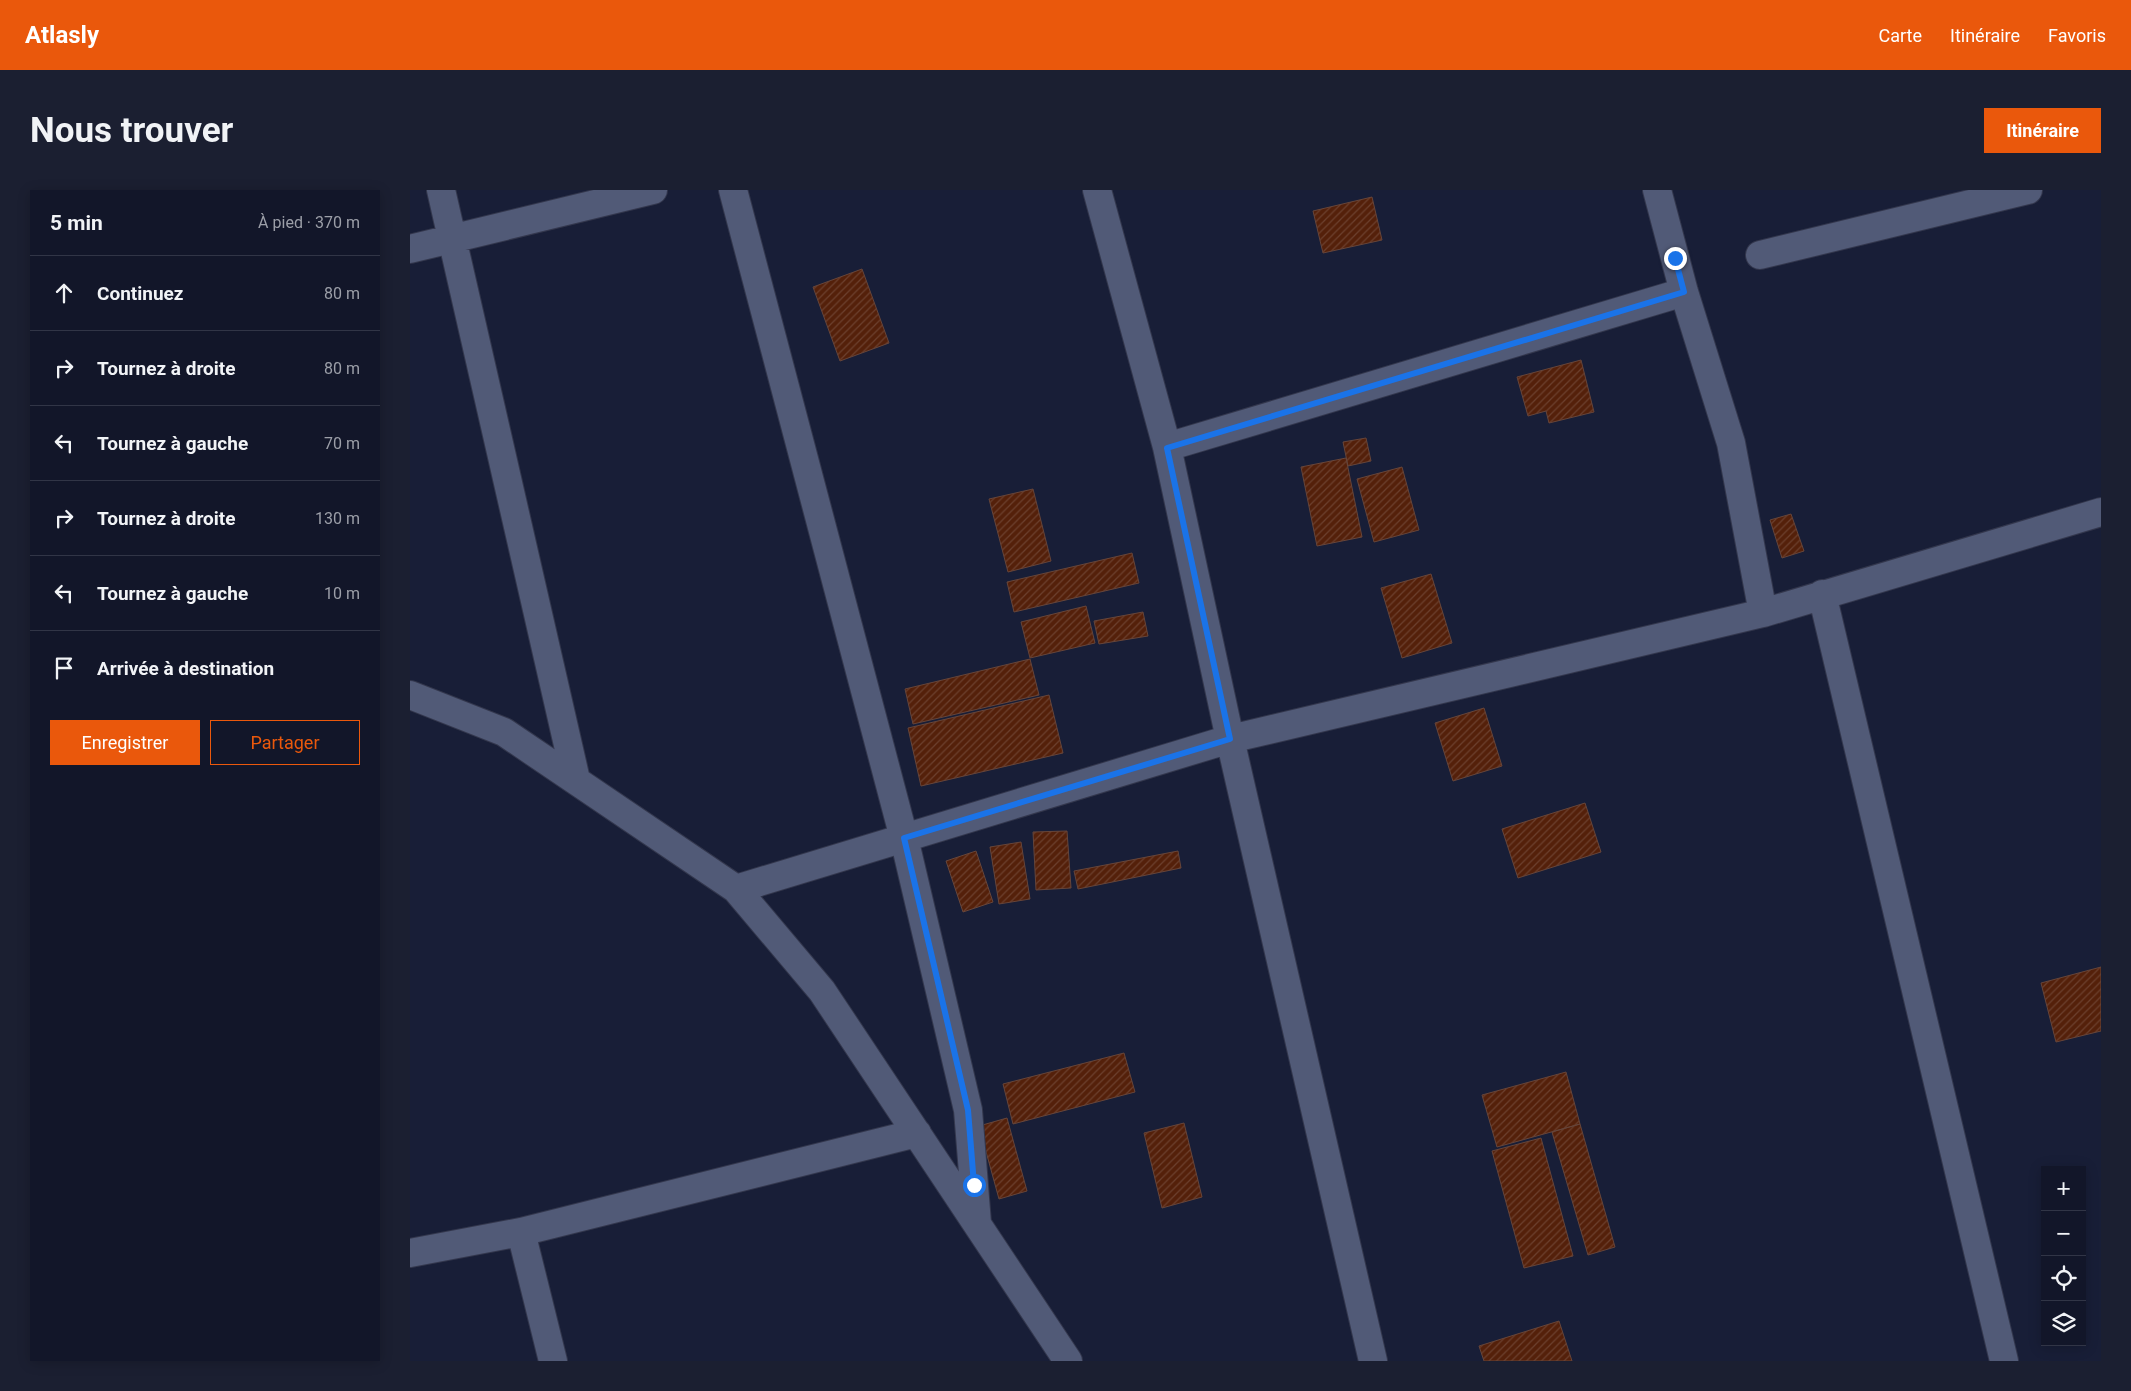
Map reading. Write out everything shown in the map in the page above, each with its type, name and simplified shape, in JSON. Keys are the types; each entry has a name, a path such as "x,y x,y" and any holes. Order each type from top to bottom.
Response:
{"street":[{"path":"441,190 576,780"},
{"path":"410,249 653,190"},
{"path":"733,190 904,838 968,1110 977,1223"},
{"path":"1097,190 1167,448 1230,739 1373,1361"},
{"path":"1657,190 1684,292 1732,443 1763,612"},
{"path":"1760,255 2028,190"},
{"path":"1167,448 1684,292"},
{"path":"736,889 1230,739 1763,612 2101,512"},
{"path":"1822,594 2004,1361"},
{"path":"410,695 504,732 736,889 822,991 1068,1361"},
{"path":"410,1253 521,1232 917,1133"},
{"path":"521,1232 553,1361"}],"building":[{"path":"1372,197 1382,240 1323,253 1313,211"},
{"path":"862,269 889,343 840,361 813,287"},
{"path":"1581,360 1594,412 1549,423 1546,411 1528,416 1517,377"},
{"path":"1366,438 1371,461 1348,466 1343,442"},
{"path":"1346,458 1362,537 1317,546 1301,467"},
{"path":"1402,467 1419,530 1374,542 1357,479"},
{"path":"1033,489 1051,561 1008,572 989,499"},
{"path":"1791,514 1804,551 1782,558 1770,520"},
{"path":"1132,553 1139,583 1014,612 1007,582"},
{"path":"1431,574 1452,643 1402,658 1381,588"},
{"path":"1086,606 1095,643 1030,658 1021,622"},
{"path":"1143,612 1148,636 1099,644 1094,621"},
{"path":"1030,659 1039,695 913,724 905,689"},
{"path":"1049,695 1063,753 921,786 908,728"},
{"path":"1484,708 1502,766 1453,781 1435,723"},
{"path":"1585,803 1601,852 1518,878 1502,829"},
{"path":"1067,831 1071,888 1036,890 1033,832"},
{"path":"1021,842 1030,899 999,904 990,847"},
{"path":"976,851 993,902 963,912 946,861"},
{"path":"1178,851 1181,868 1078,889 1074,871"},
{"path":"2101,967 2101,1031 2056,1042 2041,983"},
{"path":"1124,1053 1135,1092 1013,1124 1003,1084"},
{"path":"1566,1072 1580,1124 1497,1147 1482,1095"},
{"path":"1007,1118 1027,1191 999,1199 979,1126"},
{"path":"1184,1123 1202,1197 1162,1208 1144,1133"},
{"path":"1580,1124 1615,1247 1588,1255 1552,1132"},
{"path":"1541,1138 1573,1256 1524,1268 1492,1151"},
{"path":"1559,1321 1572,1361 1484,1361 1479,1346"}],"route":[{"path":"974,1185 968,1110 904,838 1230,739 1167,448 1684,292 1675,258"}]}
